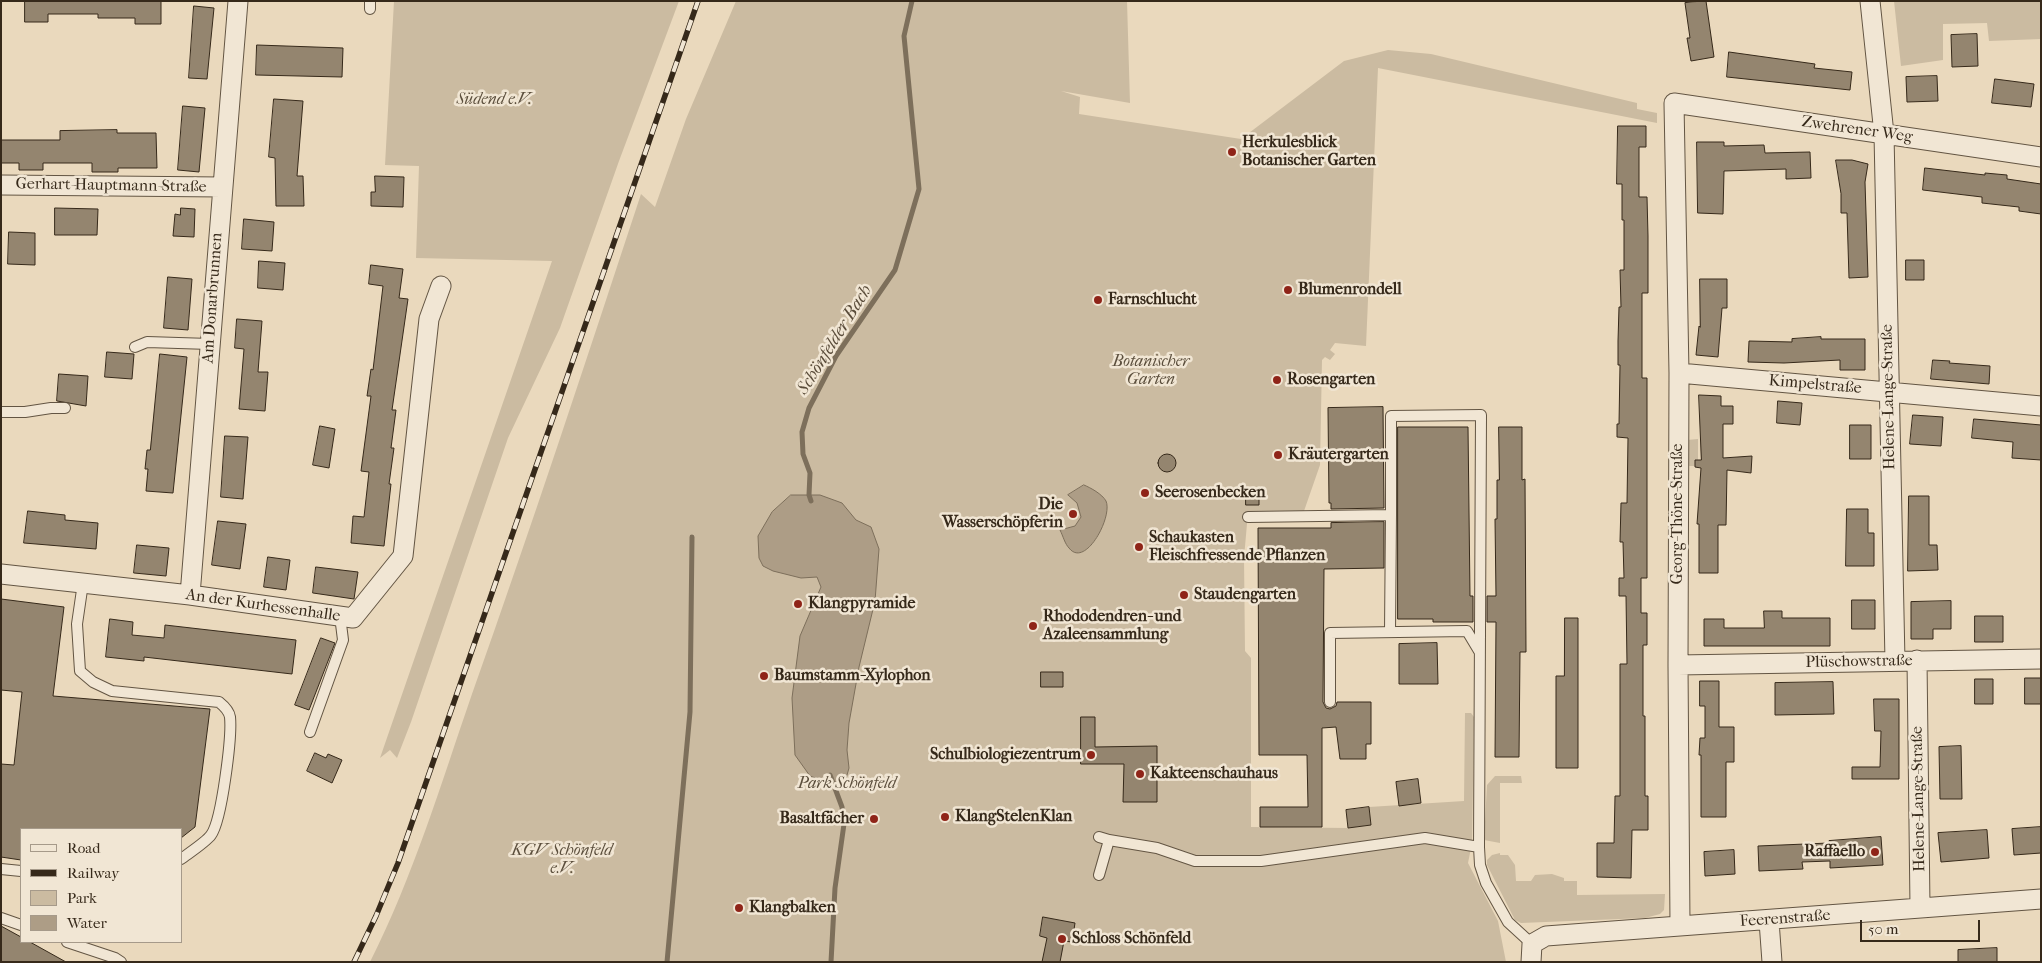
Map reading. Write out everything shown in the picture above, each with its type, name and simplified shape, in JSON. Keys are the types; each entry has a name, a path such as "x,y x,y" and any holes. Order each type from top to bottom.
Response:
{"street":[{"name":"Am Donarbrunnen","path":"190,595 238,1"},
{"name":"Helene-Lange-Straße","path":"1870,1 1884,134 1895,661"},
{"name":"Zwehrener Weg","path":"1674,103 2041,157"},
{"name":"Georg-Thöne-Straße","path":"1674,103 1679,373 1678,665 1680,925"},
{"name":"Gerhart-Hauptmann-Straße","path":"1,185 222,187"},
{"name":"An der Kurhessenhalle","path":"1,574 190,595 353,618 403,556 428,319 441,286"},
{"name":"Kimpelstraße","path":"1679,373 2041,406"},
{"name":"Plüschowstraße","path":"1678,665 2041,659"},
{"name":"Helene-Lange-Straße","path":"1917,660 1920,907"},
{"name":"Feerenstraße","path":"1531,953 1546,936 1680,925 1769,921 1920,907 2041,899"},
{"path":"1769,921 1772,962"}],"lane":[{"path":"135,348 147,342 210,344"},
{"path":"1,412 65,408"},
{"path":"1390,631 1391,416 1480,415 1480,865 1486,883 1508,922 1531,953"},
{"path":"1248,517 1391,515"},
{"path":"83,583 77,624 80,671 93,682 112,691 219,702 230,715 230,741 218,820 211,836 182,858"},
{"path":"310,732 343,640 340,616"},
{"path":"1330,702 1330,633 1467,631 1479,652"},
{"path":"1099,836 1109,840 1157,848 1195,861 1261,861 1425,838 1479,848"},
{"path":"1099,875 1109,840"},
{"path":"1,870 20,870"},
{"path":"1,918 20,925"},
{"path":"70,943 122,962"}],"green space":[{"name":"Südend e.V.","path":"394,1 679,1 619,161 560,328 508,438 397,758 390,750 380,758 552,261 416,258 419,166 385,165"},
{"path":"736,1 1127,1 1130,103 1061,91 1080,97 1079,114 1241,139 1344,61 1388,50 1431,54 1637,103 1637,109 1657,113 1657,123 1378,68 1366,346 1335,343 1330,350 1335,354 1330,360 1325,357 1322,360 1320,465 1304,511 1248,512 1244,558 1245,651 1251,658 1251,827 1348,828 1371,825 1369,807 1464,801 1465,713 1471,713 1474,717 1472,843 1468,863 1498,921 1506,962 370,962 400,897 426,830 537,507 641,194 655,207 686,119"},
{"path":"1894,1 2041,1 2041,39 1989,41 1987,23 1943,24 1943,60 1901,66"},
{"path":"1698,439 1698,466 1687,466 1687,440"},
{"path":"1495,776 1521,776 1522,783 1500,783 1500,843 1484,840 1487,785"},
{"path":"1500,853 1500,855 1508,855 1515,865 1516,881 1531,881 1535,875 1552,874 1564,878 1564,881 1577,881 1577,895 1665,894 1664,910 1660,914 1645,918 1521,923 1515,920 1487,865 1487,860 1492,855"}],"water":[{"path":"1084,485 1102,496 1106,501 1107,508 1102,528 1090,547 1083,552 1075,553 1065,542 1060,530 1075,526 1081,517 1077,503 1068,495"},
{"path":"791,495 820,495 842,503 856,520 871,527 879,549 875,601 859,667 849,723 847,750 849,768 845,782 823,781 810,776 795,755 792,698 800,636 821,587 817,577 801,578 773,571 763,566 759,558 758,536 772,512"}],"building":[{"path":"25,1 161,1 161,24 135,24 135,18 98,18 98,14 48,14 48,22 25,22"},
{"path":"1706,1 1714,57 1691,61 1687,38 1690,38 1685,3"},
{"path":"194,6 214,8 207,79 189,78"},
{"path":"1977,34 1978,66 1952,67 1951,35"},
{"path":"257,45 343,48 342,77 256,75"},
{"path":"1729,52 1815,64 1814,68 1852,72 1850,90 1727,77"},
{"path":"1937,76 1938,101 1907,102 1906,77"},
{"path":"1995,79 2034,84 2031,107 1992,103"},
{"path":"274,99 303,101 297,176 303,176 304,206 276,206 275,158 269,157"},
{"path":"183,106 205,108 199,172 178,170"},
{"path":"1618,126 1646,126 1646,147 1639,147 1639,197 1647,197 1648,236 1648,293 1642,293 1642,378 1647,378 1647,578 1641,578 1641,613 1647,613 1647,645 1643,645 1643,716 1645,716 1645,796 1648,796 1648,830 1632,830 1631,878 1597,877 1597,843 1614,843 1615,796 1620,796 1620,664 1627,664 1626,596 1619,596 1619,578 1624,578 1623,542 1620,542 1621,503 1627,503 1628,438 1617,437 1617,424 1619,424 1620,365 1618,365 1618,341 1619,307 1621,307 1620,270 1624,270 1622,184 1617,184"},
{"path":"117,130 117,133 156,133 157,168 118,168 118,172 92,172 92,163 43,163 43,170 19,170 19,163 1,163 1,140 60,140 60,131"},
{"path":"1697,142 1724,142 1724,146 1764,145 1765,153 1810,152 1811,178 1786,179 1786,169 1724,171 1723,214 1698,213"},
{"path":"1836,160 1852,160 1868,164 1865,182 1868,277 1849,278 1847,213 1841,213 1841,194"},
{"path":"1925,168 1985,175 1985,173 2007,175 2007,179 2041,184 2041,214 2019,211 2019,207 1982,203 1982,197 1923,190"},
{"path":"375,176 404,177 403,207 371,206 371,192 375,192"},
{"path":"55,208 98,209 97,235 55,235"},
{"path":"181,208 195,209 194,237 173,236 175,214 180,215"},
{"path":"244,219 274,222 272,251 242,249"},
{"path":"9,232 35,233 35,265 8,264"},
{"path":"1906,260 1924,260 1924,280 1906,280"},
{"path":"259,261 285,263 283,290 258,288"},
{"path":"371,265 403,269 399,298 408,299 392,410 396,410 391,448 394,448 384,546 351,543 353,516 364,517 369,472 361,471 371,396 367,396 371,369 373,370 383,286 369,284"},
{"path":"168,277 192,279 188,330 164,328"},
{"path":"1700,279 1727,279 1727,308 1722,308 1718,357 1696,355 1700,327"},
{"path":"237,319 262,321 258,372 268,372 265,411 239,409 244,349 235,348"},
{"path":"1821,337 1821,339 1865,339 1865,370 1840,370 1840,360 1784,363 1748,362 1749,341 1792,342 1792,339"},
{"path":"107,352 134,354 132,379 105,377"},
{"path":"160,354 187,357 173,493 146,491 148,469 145,469 147,450 150,450"},
{"path":"1933,360 1990,366 1989,384 1931,379"},
{"path":"59,374 88,376 86,406 57,401"},
{"path":"1699,395 1721,396 1721,406 1733,406 1733,424 1723,424 1723,458 1752,456 1751,473 1727,470 1726,525 1718,525 1718,573 1699,573 1699,524 1697,524 1701,468 1695,467 1695,460 1701,460"},
{"path":"1778,401 1802,403 1800,425 1777,423"},
{"path":"1383,407 1384,508 1331,509 1331,503 1329,503 1328,408"},
{"path":"1913,415 1943,417 1941,446 1910,444"},
{"path":"1974,419 2041,425 2041,460 2012,458 2013,442 1972,438"},
{"path":"1850,425 1871,425 1871,459 1850,459"},
{"path":"320,426 335,429 329,468 313,465"},
{"path":"1398,427 1468,427 1470,596 1473,596 1473,622 1433,622 1433,619 1398,619"},
{"path":"1499,427 1522,427 1522,480 1525,479 1526,652 1520,652 1519,757 1495,757 1496,622 1487,622 1487,596 1496,596 1495,519 1497,519 1497,480 1499,480"},
{"path":"225,436 248,437 243,499 221,497"},
{"path":"1167,454 1173,457 1176,463 1173,469 1167,472 1161,469 1158,463 1161,457"},
{"path":"1246,492 1259,492 1259,505 1246,505"},
{"path":"1909,496 1929,496 1929,545 1937,545 1938,570 1908,571"},
{"path":"1847,509 1868,509 1868,533 1874,533 1874,566 1846,566"},
{"path":"28,511 65,515 65,520 98,523 96,549 24,543"},
{"path":"218,521 246,524 240,569 212,565"},
{"path":"1384,522 1384,568 1324,569 1323,702 1326,708 1330,709 1336,706 1337,702 1371,702 1371,744 1366,744 1366,759 1340,759 1336,727 1322,728 1322,827 1260,827 1260,807 1308,807 1307,755 1259,755 1258,528 1331,528 1331,523"},
{"path":"137,545 169,548 166,576 134,573"},
{"path":"268,557 290,560 286,590 264,587"},
{"path":"316,567 358,572 354,599 313,593"},
{"path":"1,599 64,607 53,696 210,709 195,827 182,837 182,828 20,828 20,860 1,857 1,764 14,765 22,692 1,690"},
{"path":"1852,600 1875,600 1875,629 1852,629"},
{"path":"1951,601 1951,629 1933,629 1933,639 1911,639 1911,602"},
{"path":"1764,611 1782,611 1782,618 1830,618 1830,646 1704,646 1704,619 1724,619 1724,628 1764,628"},
{"path":"1975,616 2003,616 2003,642 1975,642"},
{"path":"1565,618 1578,618 1578,768 1556,768 1556,676 1564,676"},
{"path":"110,619 133,622 132,635 164,638 165,625 296,640 292,674 144,657 144,661 106,657"},
{"path":"321,638 335,643 309,710 295,705"},
{"path":"1437,643 1438,684 1399,684 1399,644"},
{"path":"1041,672 1063,672 1063,687 1041,687"},
{"path":"2025,678 2041,678 2041,704 2025,704"},
{"path":"1975,679 1993,679 1993,704 1975,704"},
{"path":"1700,681 1719,681 1719,727 1734,727 1734,762 1726,762 1726,817 1701,817 1701,755 1699,755 1700,738 1705,738 1705,706 1700,706"},
{"path":"1833,682 1834,714 1775,715 1775,683"},
{"path":"1874,699 1899,699 1899,779 1852,779 1852,767 1880,767 1881,731 1875,731"},
{"name":"Kakteenschauhaus","path":"1081,717 1095,717 1095,747 1157,746 1157,802 1123,802 1124,764 1081,764"},
{"path":"1961,746 1962,799 1940,799 1939,747"},
{"path":"315,753 326,758 328,754 342,760 332,783 307,771"},
{"path":"1418,779 1421,803 1399,806 1396,782"},
{"path":"1369,807 1371,825 1348,828 1346,810"},
{"path":"2041,827 2041,853 2014,855 2012,829"},
{"path":"1987,830 1989,858 1941,862 1938,833"},
{"path":"1881,837 1883,865 1830,868 1830,861 1802,862 1803,869 1759,871 1758,846 1829,843 1829,841"},
{"path":"1734,850 1735,874 1705,876 1704,852"},
{"name":"Schloss Schönfeld","path":"1043,917 1075,923 1072,942 1064,941 1060,962 1042,962 1047,938 1040,936"},
{"path":"1,926 20,936 20,943 32,943 66,962 1,962"},
{"path":"1997,948 1997,962 1958,962 1958,950"}],"waterway":[{"name":"Schönfelder Bach","path":"811,501 809,495 810,473 803,454 802,432 809,408 836,356 895,270 919,189 904,36 912,1"},
{"path":"667,962 690,712 692,537"},
{"name":"Schönfelder Bach","path":"830,775 842,807 844,824 835,888 831,962"}],"railway":[{"path":"354,962 398,863 698,1"}],"place":[{"name":"Herkulesblick Botanischer Garten","path":"1232,152"},
{"name":"Blumenrondell","path":"1288,290"},
{"name":"Farnschlucht","path":"1098,300"},
{"name":"Rosengarten","path":"1277,380"},
{"name":"Kräutergarten","path":"1278,455"},
{"name":"Seerosenbecken","path":"1145,493"},
{"name":"Die Wasserschöpferin","path":"1073,514"},
{"name":"Schaukasten Fleischfressende Pflanzen","path":"1139,547"},
{"name":"Staudengarten","path":"1184,595"},
{"name":"Klangpyramide","path":"798,604"},
{"name":"Rhododendren- und Azaleensammlung","path":"1033,626"},
{"name":"Baumstamm-Xylophon","path":"764,676"},
{"name":"Schulbiologiezentrum","path":"1091,755"},
{"name":"Kakteenschauhaus","path":"1140,774"},
{"name":"KlangStelenKlan","path":"945,817"},
{"name":"Basaltfächer","path":"874,819"},
{"name":"Raffaello","path":"1875,852"},
{"name":"Klangbalken","path":"739,908"},
{"name":"Schloss Schönfeld","path":"1062,939"}],"park label":[{"name":"Botanischer Garten","path":"1151,371"},
{"name":"Park Schönfeld","path":"847,784"},
{"name":"KGV Schönfeld e.V.","path":"562,860"}]}
